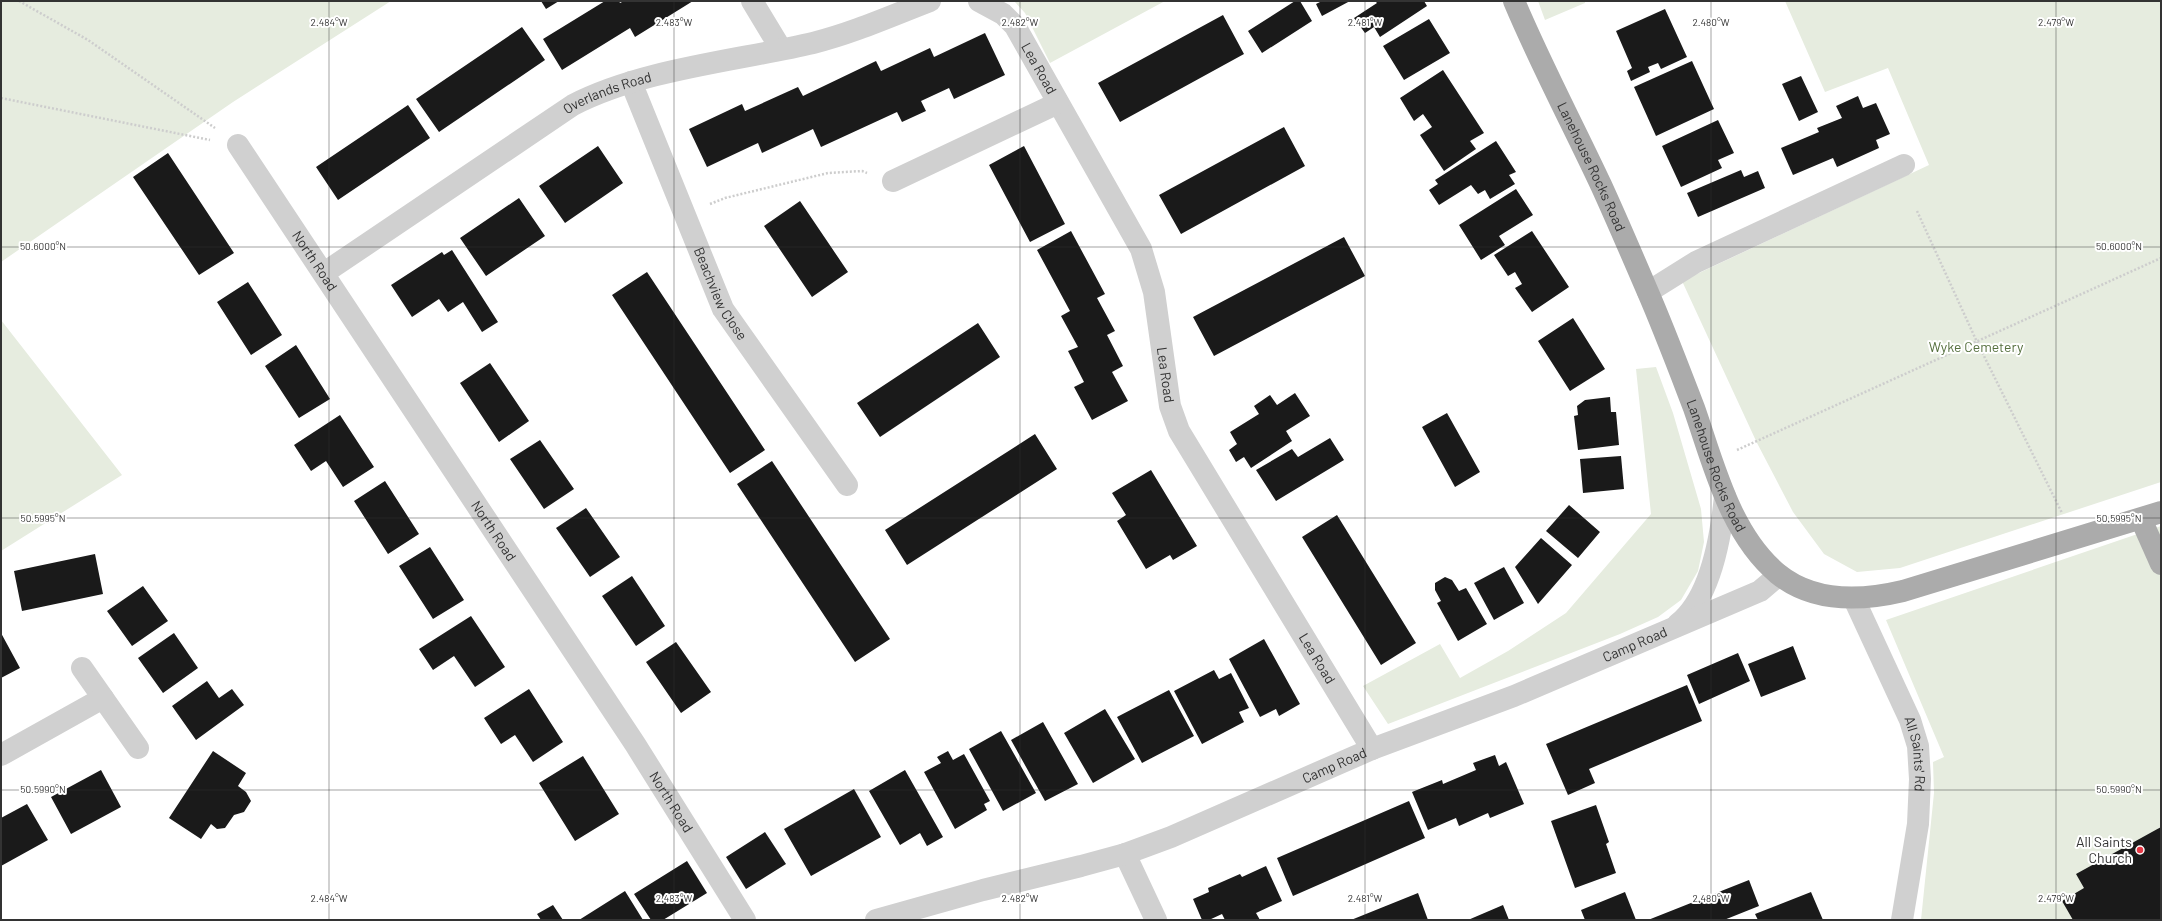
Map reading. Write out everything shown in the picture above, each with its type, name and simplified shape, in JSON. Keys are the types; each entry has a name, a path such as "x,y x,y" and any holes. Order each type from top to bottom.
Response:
{"main road":[{"name":"Lanehouse Rocks Road","path":"1514,1 1537,55 1601,185 1648,292 1676,358 1725,496 1741,528 1756,552 1779,574 1809,590 1828,596 1854,599 1876,597 1903,591 2161,512"},
{"path":"2141,519 2161,564"}],"street":[{"path":"752,1 781,49"},
{"name":"Overlands Road","path":"324,273 573,106 591,96 631,82 839,36 930,1"},
{"name":"Lea Road","path":"979,1 1003,14 1015,26 1141,249 1149,270 1155,299 1170,406 1185,443 1372,749"},
{"name":"Beachview Close","path":"631,82 723,309 847,486"},
{"path":"893,181 1058,103"},
{"name":"North Road","path":"238,145 635,744 745,920"},
{"path":"1648,292 1696,262 1904,165"},
{"path":"1670,630 1685,618 1698,600 1706,582 1719,539 1725,496"},
{"name":"Camp Road","path":"876,920 1125,854 1171,837 1372,749 1514,696 1670,630 1760,591 1779,574"},
{"name":"All Saints' Rd","path":"1854,599 1910,720 1918,746 1920,779 1918,824 1902,920"},
{"path":"82,668 138,748"},
{"path":"1,755 103,698"},
{"path":"1125,854 1156,920"}],"path":[{"path":"19,1 88,40 238,145"},
{"path":"1,98 238,145"},
{"path":"684,214 725,198 828,173 862,171 893,181"},
{"path":"1917,211 1977,342 2062,514"},
{"path":"1757,443 2161,258"}],"green space":[{"path":"1,1 391,1 233,102 1,262"},
{"path":"1014,1 1165,1 1050,63 1025,13"},
{"path":"1538,1 1585,1 1585,3 1545,20"},
{"name":"Wyke Cemetery","path":"1785,1 2161,1 2161,482 1900,568 1857,572 1824,554 1793,512 1757,443 1682,281 1929,165 1888,68 1825,92"},
{"path":"1,320 122,475 1,551"},
{"path":"1656,367 1673,413 1701,509 1704,542 1698,571 1681,600 1658,617 1620,634 1388,724 1363,686 1440,644 1460,678 1508,651 1566,613 1651,514 1636,369"},
{"path":"2161,526 2161,827 2158,828 2161,920 1921,920 1934,793 1933,762 1944,757 1886,620"}],"building":[{"path":"541,1 559,1 546,9"},
{"path":"605,1 619,1 620,3 624,1 693,1 635,37 630,28 562,70 543,39"},
{"path":"1295,1 1300,1 1312,21 1262,53 1248,31"},
{"path":"1322,1 1350,1 1322,16 1316,4"},
{"path":"1375,1 1424,1 1427,6 1380,37 1374,27 1365,33 1354,18 1377,3"},
{"path":"1665,9 1687,57 1661,69 1658,63 1648,67 1650,72 1631,81 1627,71 1632,68 1616,31"},
{"path":"1223,15 1244,54 1120,122 1098,83"},
{"path":"1429,19 1450,53 1404,80 1383,46"},
{"path":"522,27 545,60 439,132 416,99"},
{"path":"985,33 1005,75 954,99 949,88 921,101 926,111 902,122 897,112 821,147 813,129 762,153 758,143 707,167 689,129 742,104 745,111 798,87 803,96 876,61 881,71 930,48 934,57"},
{"path":"1692,61 1714,109 1656,136 1634,87"},
{"path":"1443,70 1484,133 1470,141 1476,149 1444,171 1420,135 1432,127 1423,114 1414,121 1400,98"},
{"path":"1801,76 1818,112 1799,121 1782,84"},
{"path":"1858,96 1863,108 1876,103 1890,134 1876,140 1879,148 1837,167 1833,158 1793,175 1781,148 1819,132 1817,128 1842,118 1836,106"},
{"path":"408,105 430,138 338,200 316,167"},
{"path":"1718,120 1734,153 1718,160 1722,168 1681,187 1662,146"},
{"path":"1284,127 1305,166 1181,234 1159,195"},
{"path":"1496,141 1516,172 1509,175 1515,184 1490,199 1485,190 1478,194 1471,185 1439,205 1429,190 1438,184 1435,180"},
{"path":"598,146 623,183 565,223 539,186"},
{"path":"1024,146 1065,224 1030,242 989,165"},
{"path":"168,153 234,253 199,275 133,177"},
{"path":"1741,170 1744,177 1758,171 1765,188 1698,217 1687,193"},
{"path":"1516,189 1533,215 1499,236 1505,245 1481,260 1459,225"},
{"path":"519,198 545,236 486,276 460,238"},
{"path":"800,201 848,272 812,297 764,226"},
{"path":"1071,231 1105,294 1097,298 1115,331 1107,335 1123,366 1112,372 1128,401 1092,420 1074,387 1084,382 1068,351 1078,347 1061,316 1070,311 1037,250"},
{"path":"1532,231 1569,287 1532,312 1515,288 1522,284 1515,272 1508,276 1494,255"},
{"path":"1344,237 1365,276 1214,356 1193,317"},
{"path":"452,250 498,322 482,332 463,302 448,312 439,299 412,317 391,285 442,252 444,255"},
{"path":"647,272 765,450 730,473 612,295"},
{"path":"248,282 282,335 251,355 217,302"},
{"path":"1573,318 1605,369 1570,391 1538,341"},
{"path":"978,323 1000,357 880,437 857,403"},
{"path":"296,345 330,399 299,418 265,366"},
{"path":"490,363 529,421 499,442 460,383"},
{"path":"1295,393 1310,416 1286,431 1292,441 1251,468 1244,457 1236,462 1229,450 1237,444 1230,432 1259,414 1254,406 1270,395 1277,405"},
{"path":"1610,397 1611,412 1616,412 1619,445 1578,450 1574,416 1578,415 1577,406 1585,400"},
{"path":"1447,413 1480,472 1455,487 1422,427"},
{"path":"340,415 374,467 343,487 326,461 311,471 294,445"},
{"path":"1035,434 1057,469 907,565 885,530"},
{"path":"1330,438 1344,460 1276,501 1256,470 1292,449 1298,457"},
{"path":"540,440 574,489 544,509 510,459"},
{"path":"1621,456 1624,489 1583,493 1580,459"},
{"path":"772,461 890,639 855,662 737,484"},
{"path":"1151,470 1197,546 1173,560 1170,555 1146,569 1117,521 1126,515 1112,493"},
{"path":"385,481 419,534 388,554 354,501"},
{"path":"1569,505 1600,532 1578,558 1546,531"},
{"path":"586,508 620,557 590,577 556,528"},
{"path":"1337,515 1416,643 1381,665 1302,537"},
{"path":"1541,538 1572,565 1538,604 1515,567"},
{"path":"430,547 464,600 433,619 399,566"},
{"path":"95,554 103,594 22,611 14,571"},
{"path":"1504,567 1524,603 1494,620 1474,583"},
{"path":"632,576 665,626 636,646 602,596"},
{"path":"1445,577 1452,580 1459,591 1466,588 1487,624 1458,641 1437,603 1441,601 1435,590 1435,583"},
{"path":"143,586 168,621 132,646 107,611"},
{"path":"471,616 505,667 475,687 454,656 433,670 419,649"},
{"path":"1,633 20,668 1,678"},
{"path":"174,633 198,668 163,693 138,658"},
{"path":"1264,639 1300,704 1279,716 1276,709 1260,717 1229,659"},
{"path":"676,642 711,692 681,713 646,662"},
{"path":"1793,646 1806,679 1761,697 1748,664"},
{"path":"1738,653 1750,681 1699,704 1687,675"},
{"path":"1214,670 1219,679 1231,673 1249,708 1239,712 1244,722 1202,744 1174,691"},
{"path":"207,681 219,698 232,689 244,705 196,740 172,706"},
{"path":"1687,685 1702,721 1589,769 1595,783 1568,795 1546,744"},
{"path":"529,689 563,742 533,762 515,735 501,744 484,718"},
{"path":"1169,690 1194,736 1142,763 1117,717"},
{"path":"1105,709 1135,759 1093,783 1064,733"},
{"path":"1043,722 1078,784 1045,801 1011,740"},
{"path":"1001,731 1036,793 1003,811 969,749"},
{"path":"213,751 246,773 238,786 246,792 251,801 244,812 234,815 225,828 217,829 211,824 201,839 169,818"},
{"path":"948,751 953,760 964,754 990,801 984,804 987,810 955,829 924,772 941,763 937,757"},
{"path":"1495,755 1499,766 1506,762 1524,804 1490,818 1488,813 1459,826 1456,818 1428,830 1412,792 1442,780 1443,784 1476,770 1473,763"},
{"path":"583,756 619,814 575,841 539,783"},
{"path":"101,770 121,807 71,834 51,797"},
{"path":"905,770 943,837 927,846 920,833 900,845 869,791"},
{"path":"854,789 881,837 811,876 784,829"},
{"path":"1409,801 1425,838 1293,896 1277,858"},
{"path":"27,804 48,840 1,866 1,818"},
{"path":"1596,805 1609,842 1606,844 1616,873 1575,888 1551,821"},
{"name":"All Saints Church","path":"2161,827 2161,920 2073,920 2062,901 2084,888 2076,874"},
{"path":"765,832 786,864 746,889 726,857"},
{"path":"687,861 707,893 663,920 651,920 634,894"},
{"path":"1266,866 1282,901 1256,913 1260,920 1225,920 1222,914 1209,920 1202,920 1193,899 1209,892 1208,888 1240,874 1242,877"},
{"path":"1749,880 1759,906 1724,920 1648,920"},
{"path":"625,891 643,920 579,920"},
{"path":"1625,892 1636,920 1585,920 1581,910"},
{"path":"1811,892 1823,920 1758,920 1755,914"},
{"path":"1418,893 1428,920 1351,920"},
{"path":"553,905 563,920 541,920 537,914"},
{"path":"1503,905 1509,920 1468,920"}],"place":[{"name":"All Saints Church","path":"2140,850"}]}
